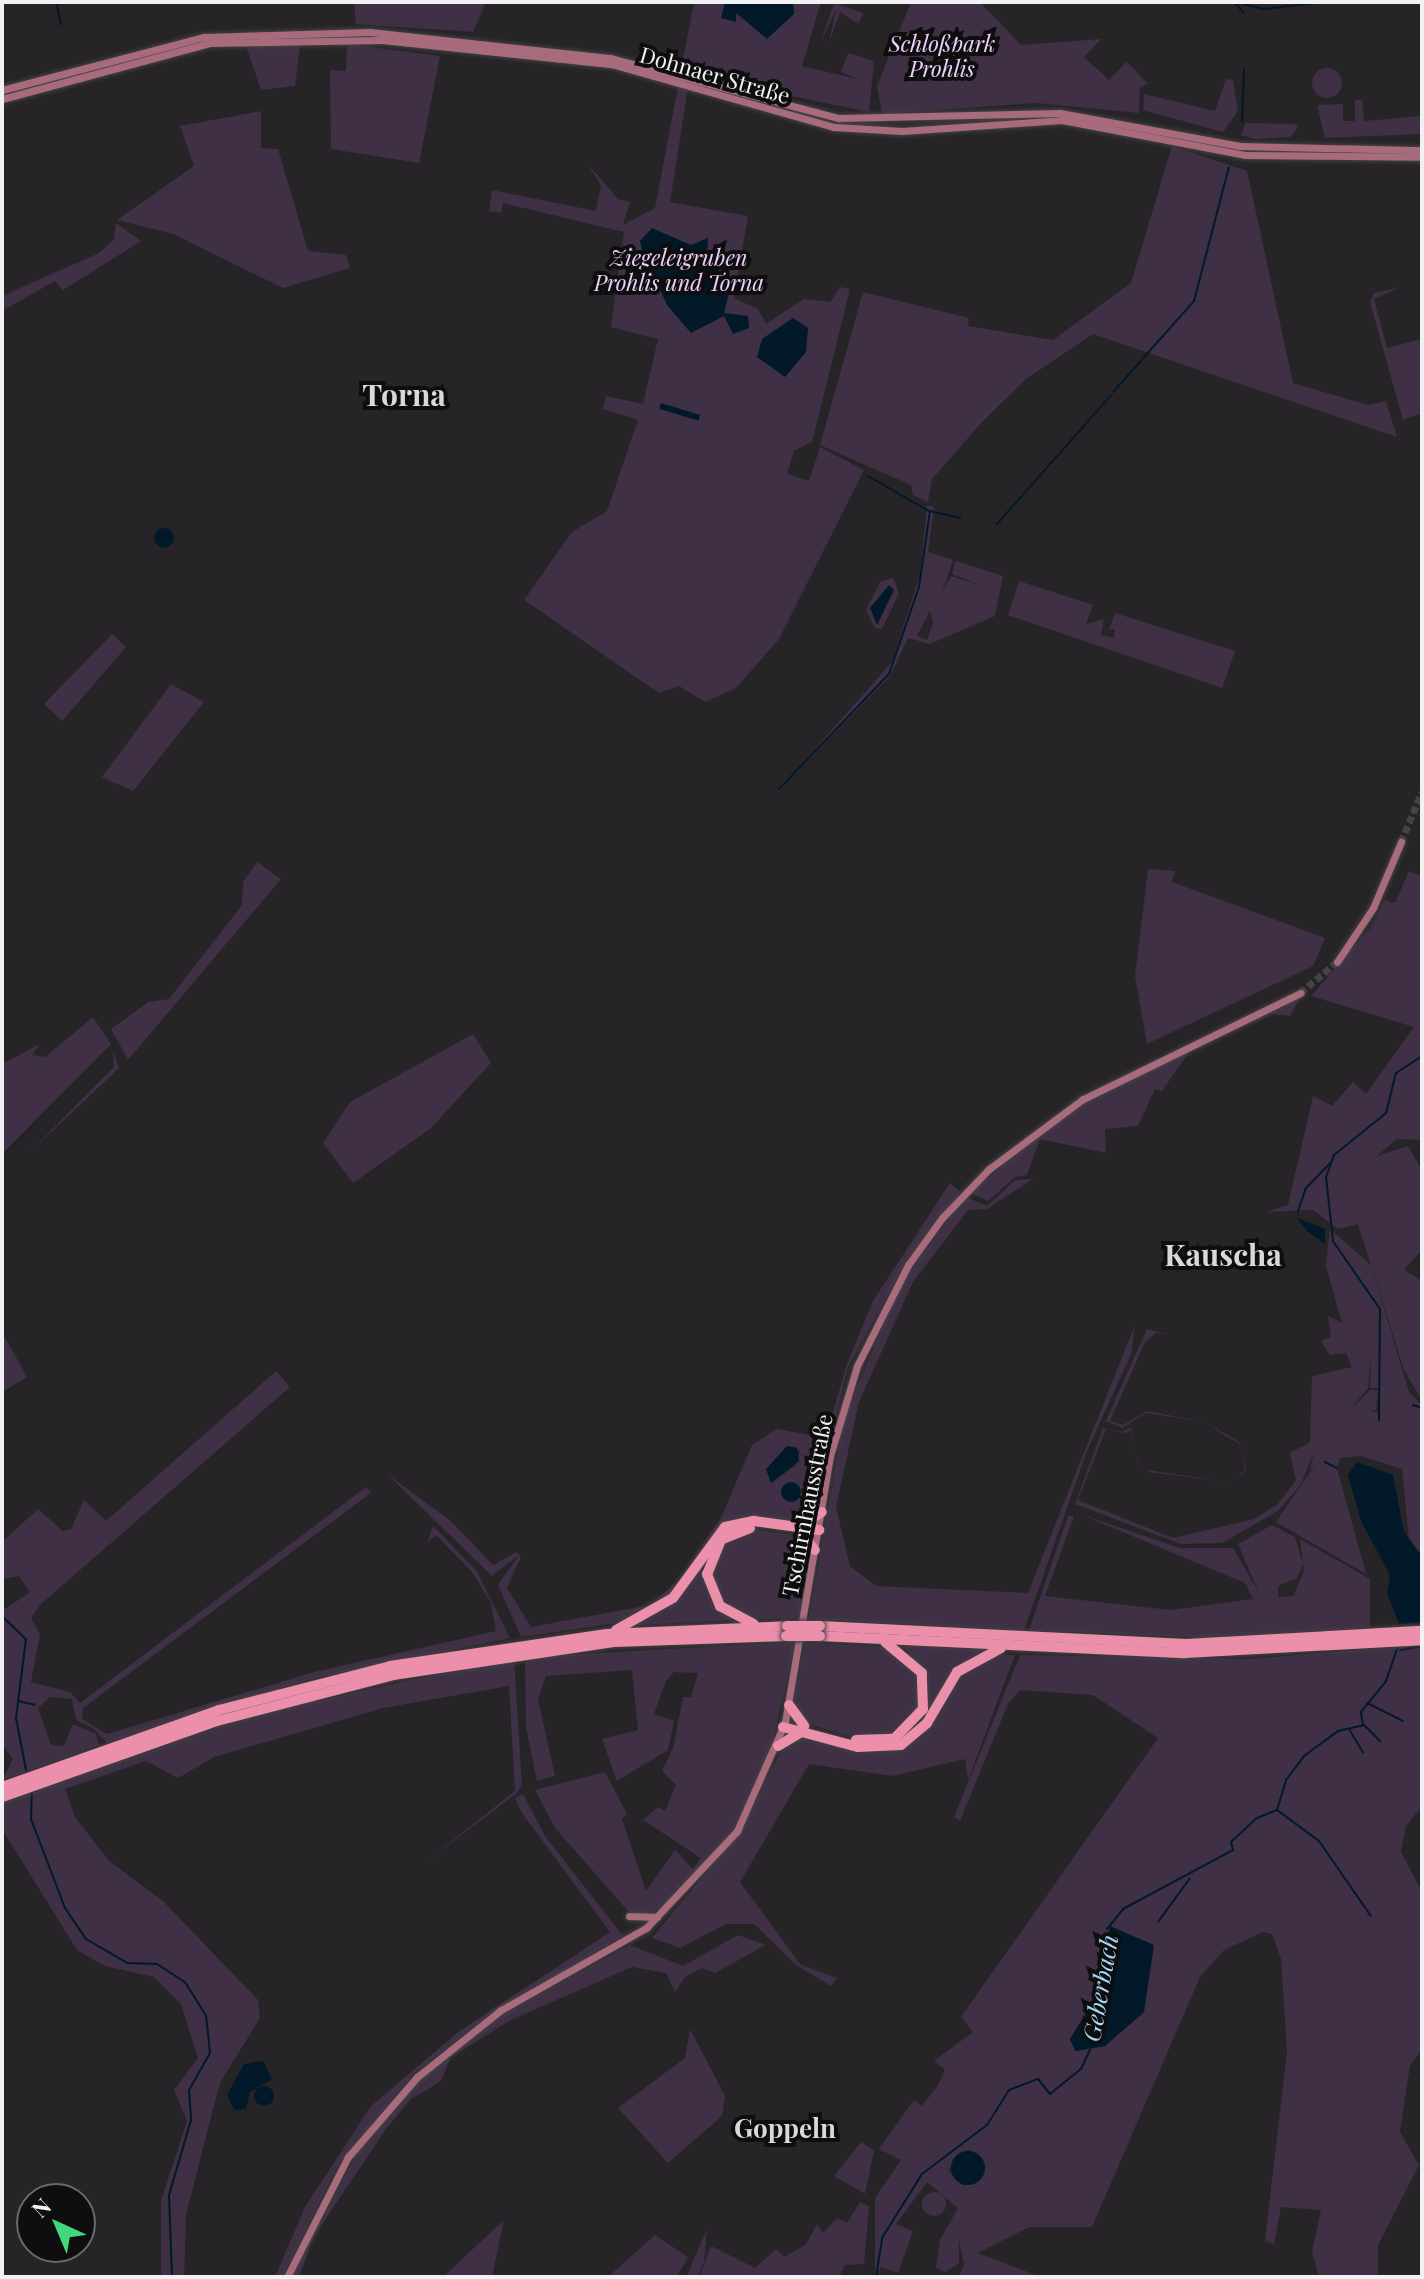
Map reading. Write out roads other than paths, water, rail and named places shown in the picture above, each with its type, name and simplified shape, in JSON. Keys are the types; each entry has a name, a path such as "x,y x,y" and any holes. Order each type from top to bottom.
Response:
{"highway":[{"path":"786,1631 760,1626 729,1613 712,1596 710,1556 740,1529 800,1530 822,1512"},
{"path":"607,1634 673,1598 725,1527 754,1521 818,1532"},
{"path":"800,1530 815,1550"},
{"path":"2,1797 18,1786 330,1680 607,1634 760,1626"},
{"path":"38,1779 217,1721 393,1675 614,1642 820,1631 1009,1643"},
{"path":"820,1631 876,1638 1246,1648 1422,1640"},
{"path":"1246,1648 1422,1631"},
{"path":"778,1746 805,1729 881,1742 915,1724 925,1701 922,1673 905,1652 876,1638"},
{"path":"784,1724 871,1749 901,1745 927,1723 957,1672 1009,1643"},
{"path":"789,1705 805,1729"},
{"path":"2,1787 18,1786"}],"main road":[{"name":"Dohnaer Straße","path":"2,90 221,35 370,32 610,58 838,118 1060,113 1240,146 1422,150"},
{"name":"Dohnaer Straße","path":"2,99 217,42 381,40 611,64 854,129 1062,120 1257,156 1422,157"},
{"path":"1337,962 1373,908 1401,842"},
{"name":"Tschirnhausstraße","path":"287,2277 348,2157 417,2077 501,2010 659,1917 726,1847 778,1746 784,1724 822,1512 857,1366 908,1265 942,1218 989,1169 1083,1099 1300,993"},
{"path":"629,1916 659,1917"}],"water":[{"path":"725,2 793,2 794,14 767,39 736,13 736,22 721,18"},
{"path":"652,228 691,245 708,238 707,257 731,285 724,313 748,316 749,328 733,334 724,316 691,333 667,305 643,253 640,241"},
{"path":"793,318 808,328 806,352 785,377 757,357 762,339"},
{"path":"661,403 700,415 698,421 659,409"},
{"path":"164,528 171,531 174,538 171,545 164,548 157,545 154,538 157,531"},
{"path":"889,585 894,590 877,625 870,608"},
{"path":"1297,1218 1325,1229 1325,1244 1307,1231"},
{"path":"787,1446 797,1448 799,1461 771,1483 766,1469"},
{"path":"1357,1462 1393,1475 1404,1532 1422,1556 1422,1623 1399,1624 1387,1593 1390,1575 1361,1521 1348,1475"},
{"path":"787,1482 795,1482 801,1492 795,1502 787,1502 781,1496 781,1488"},
{"path":"1110,1926 1154,1945 1144,2012 1105,2046 1075,2051 1070,2039 1092,2003"},
{"path":"263,2061 272,2079 250,2092 246,2109 234,2110 227,2095 244,2064"},
{"path":"260,2086 268,2086 274,2096 268,2106 260,2106 254,2100 254,2092"},
{"path":"968,2151 980,2156 985,2168 980,2180 968,2185 956,2180 951,2168 956,2156"}],"waterway":[{"path":"56,2 61,24"},
{"name":"Geberbach","path":"1235,2 1264,9 1326,2"},
{"path":"1236,4 1243,12"},
{"path":"1242,121 1244,69"},
{"path":"1113,392 1194,301 1229,167"},
{"path":"997,524 1111,395"},
{"path":"868,476 929,511"},
{"path":"779,789 889,674 919,587 930,511 960,518"},
{"path":"1379,1420 1380,1309 1333,1241 1326,1177 1334,1155 1386,1113 1396,1073 1422,1056"},
{"path":"1298,1211 1306,1188 1330,1163"},
{"path":"1413,1405 1422,1408"},
{"path":"1325,1462 1337,1468"},
{"path":"2,1616 26,1639 16,1718 27,1775"},
{"path":"1400,1650 1422,1646"},
{"name":"Geberbach","path":"1107,1929 1123,1909 1233,1850 1231,1842 1257,1818 1277,1810 1286,1780 1304,1756 1338,1731 1363,1725 1361,1712 1386,1681 1398,1647"},
{"path":"18,1701 35,1705"},
{"path":"1367,1703 1403,1721"},
{"path":"1364,1725 1380,1741"},
{"path":"1349,1729 1363,1752"},
{"path":"32,1789 31,1819 65,1908 86,1939 127,1963 157,1964 185,1982 206,2015 210,2053 189,2090 191,2120 169,2195 172,2277"},
{"name":"Geberbach","path":"1277,1810 1319,1841 1371,1916"},
{"path":"1158,1922 1190,1878"},
{"name":"Geberbach","path":"876,2277 882,2238 922,2174 987,2125 1009,2090 1038,2079 1050,2094 1081,2069 1090,2050"}],"tunnel":[{"path":"1401,842 1422,792"},
{"path":"1300,993 1337,962"}],"district":[{"name":"Torna","path":"404,394"},
{"name":"Kauscha","path":"1223,1254"},
{"name":"Goppeln","path":"785,2128"}],"park label":[{"name":"Schloßpark Prohlis","path":"942,56"},
{"name":"Ziegeleigruben Prohlis und Torna","path":"679,270"}]}
